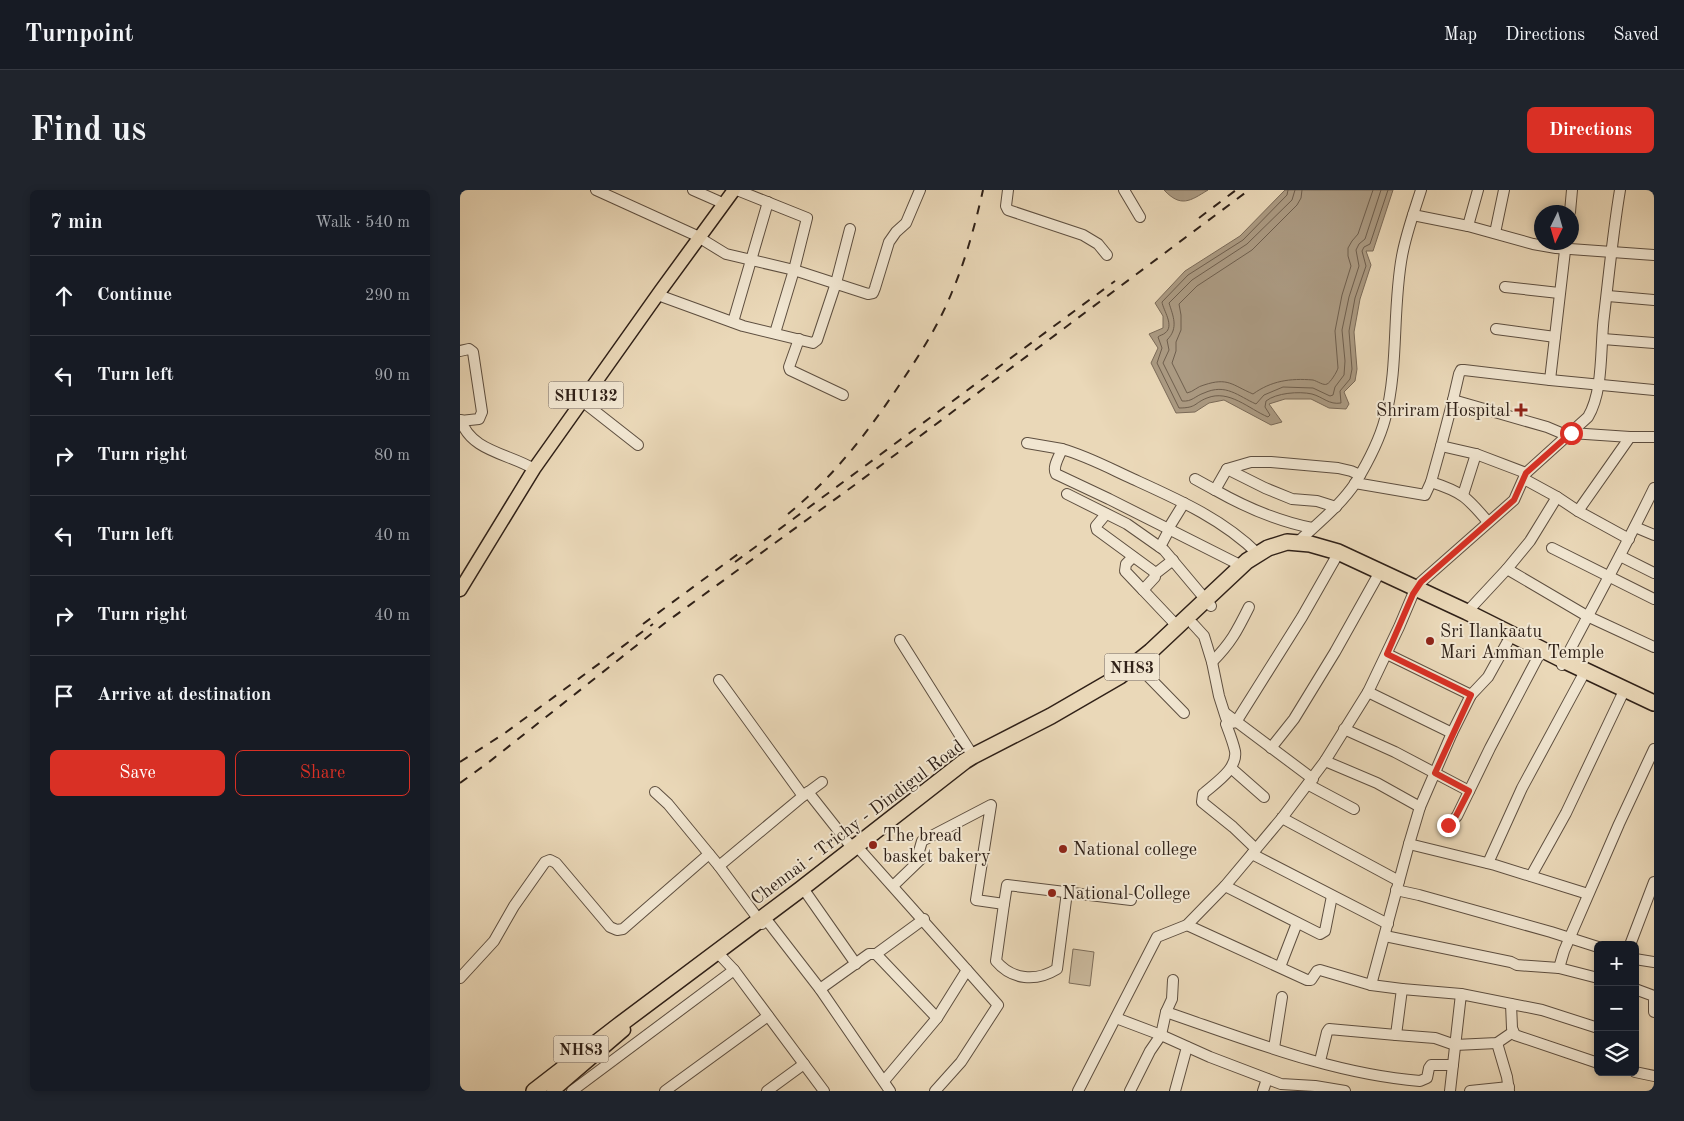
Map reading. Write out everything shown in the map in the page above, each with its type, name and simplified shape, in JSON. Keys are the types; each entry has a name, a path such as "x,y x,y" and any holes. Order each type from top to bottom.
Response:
{"highway":[{"name":"Chennai - Trichy - Dindigul Road","path":"764,924 903,814 972,756 1077,712 1142,670 1193,624 1242,566 1258,554 1278,544 1298,542 1338,552 1508,641 1654,703"},
{"name":"Chennai - Trichy - Dindigul Road","path":"903,814 1051,716 1120,676 1247,571 1276,553 1296,550 1306,550 1335,559 1467,612 1563,664 1582,677 1654,710"},
{"name":"Chennai - Trichy - Dindigul Road","path":"619,1027 807,894 857,850"},
{"name":"NH83","path":"534,1091 619,1027"},
{"name":"NH83","path":"540,1091 619,1027"}],"main road":[{"path":"460,578 609,353 697,236 726,190"},
{"name":"SHU132","path":"460,590 532,468 658,295 697,236 736,190"},
{"path":"553,1091 576,1086 640,1013"},
{"name":"NH83","path":"524,1091 615,1022 640,1013"}],"street":[{"path":"596,190 697,236 726,254 794,270 868,294 873,293 889,242 906,223 920,190"},
{"path":"693,190 718,201"},
{"path":"736,190 808,218 775,333"},
{"path":"1008,190 1006,206 1008,210 1083,235 1098,244 1108,255"},
{"path":"1124,190 1140,217"},
{"path":"1298,542 1336,507 1358,479 1370,459 1378,440 1389,397 1402,256 1421,190"},
{"path":"1468,226 1478,190"},
{"path":"1495,233 1504,190"},
{"path":"1571,205 1572,190"},
{"path":"1078,1091 1157,938 1187,925 1225,886 1311,782 1368,692 1421,582 1514,500 1525,476 1588,417 1593,409 1598,385 1608,296 1610,252 1620,190"},
{"path":"733,322 768,202"},
{"path":"1413,215 1468,226 1534,244"},
{"path":"658,295 733,322 810,343 815,342 836,283 850,229"},
{"path":"1579,248 1654,255"},
{"path":"1550,380 1564,250"},
{"path":"1505,286 1559,293"},
{"path":"1608,296 1654,300"},
{"path":"1496,329 1555,337"},
{"path":"799,339 789,367 790,370 842,395"},
{"path":"1602,339 1654,344"},
{"path":"460,350 469,349 473,352 482,412 479,419 460,421 464,429 476,442 532,468"},
{"path":"1215,490 1227,469 1251,462 1270,462 1338,468 1351,471 1358,479 1421,496 1425,495 1428,493 1461,370 1654,390"},
{"path":"1453,400 1569,434 1654,437"},
{"path":"582,401 638,445"},
{"path":"1578,511 1630,437"},
{"path":"1027,443 1062,449 1082,455 1184,503 1224,525 1258,554"},
{"path":"1441,446 1476,454 1525,476 1578,511 1629,539"},
{"path":"1062,449 1055,467 1056,474 1109,498 1242,566"},
{"path":"1463,495 1476,454"},
{"path":"1227,469 1292,499 1317,501 1336,507"},
{"path":"1195,479 1244,506 1300,526 1312,528"},
{"path":"1431,482 1453,489 1463,495 1472,502 1488,522"},
{"path":"1563,664 1654,488"},
{"path":"1067,494 1127,524 1160,547 1173,560 1208,604"},
{"path":"1467,612 1530,541 1557,497"},
{"path":"1160,547 1184,503"},
{"path":"1106,514 1096,526 1097,530 1155,574"},
{"path":"1635,528 1654,535"},
{"path":"1552,548 1654,600"},
{"path":"1620,556 1654,572"},
{"path":"1132,557 1126,564 1125,571 1178,627"},
{"path":"1229,720 1302,617 1335,559"},
{"path":"1143,590 1155,578 1155,574 1173,560"},
{"path":"1507,569 1587,616 1654,647"},
{"path":"1272,748 1294,719 1378,577"},
{"path":"1212,662 1234,637 1249,607"},
{"path":"1193,624 1204,636 1219,696 1229,720 1235,751 1235,762 1203,794 1202,802 1233,827 1254,851 1332,896 1388,924"},
{"path":"900,640 972,756"},
{"path":"1371,985 1420,807 1452,733 1471,695 1488,677 1508,641"},
{"path":"1387,654 1471,695"},
{"path":"1448,825 1456,816 1539,655"},
{"path":"1142,670 1184,713"},
{"path":"1488,863 1522,788 1582,677"},
{"path":"720,680 806,794 924,919 998,1005 961,1062 935,1091"},
{"path":"1368,692 1452,733"},
{"path":"1532,876 1566,813 1622,695"},
{"path":"1229,720 1272,748 1311,782 1354,809"},
{"path":"1344,729 1395,752 1469,791"},
{"path":"1559,968 1564,951 1588,894 1650,770 1654,748"},
{"path":"1325,761 1377,783 1420,807"},
{"path":"1231,768 1264,797"},
{"path":"719,866 822,782"},
{"path":"655,792 668,804 764,924 820,989 890,1091"},
{"path":"893,886 921,860 918,855 922,841 991,805 976,900 1004,904"},
{"path":"1282,818 1397,886 1594,946"},
{"path":"1409,844 1488,863 1588,894"},
{"path":"460,978 494,941 514,906 545,862 550,860 556,863 610,928 617,930 623,929 709,854"},
{"path":"1632,941 1654,882"},
{"path":"1067,892 1057,969 1047,975 1029,978 1015,975 1003,969 996,961 1006,885 1067,892 1131,900"},
{"path":"1225,886 1317,934 1323,933 1332,896"},
{"path":"807,894 856,964"},
{"path":"820,989 869,954 876,954 924,919"},
{"path":"1280,967 1297,924"},
{"path":"1187,925 1307,980 1311,980 1317,971 1320,970 1371,985 1461,994 1542,1010 1594,1027"},
{"path":"1385,936 1511,962 1517,965 1559,968 1594,977"},
{"path":"876,954 937,1018"},
{"path":"720,955 734,970 824,1091"},
{"path":"1639,960 1654,962"},
{"path":"576,1086 734,970"},
{"path":"884,1081 937,1018 967,970"},
{"path":"1130,1091 1150,1051 1161,1035 1166,1012 1172,999 1173,980"},
{"path":"1396,1035 1402,989"},
{"path":"1639,990 1654,996 1654,1012"},
{"path":"1450,1091 1461,994"},
{"path":"1274,1048 1282,997"},
{"path":"1511,1004 1513,1032 1519,1037 1594,1063"},
{"path":"1166,1012 1274,1048 1370,1075 1420,1081 1427,1078 1431,1064 1453,1065"},
{"path":"665,1091 768,1016"},
{"path":"1116,1018 1281,1084 1345,1091"},
{"path":"1320,1061 1326,1032 1329,1029 1435,1038 1455,1045 1497,1043 1513,1032"},
{"path":"1470,1091 1509,1089 1497,1043"},
{"path":"1175,1091 1187,1047"},
{"path":"767,1091 804,1064"},
{"path":"1639,1073 1654,1076"},
{"path":"1263,1091 1267,1079"}],"shaded area":[{"path":"1073,949 1094,952 1090,986 1069,983"}],"water":[{"path":"1164,190 1208,190 1191,200 1181,201 1170,196"},
{"path":"1285,190 1393,190 1373,251 1366,251 1371,265 1360,299 1354,332 1357,369 1355,381 1344,392 1349,404 1346,409 1329,408 1311,399 1285,399 1269,404 1282,422 1271,425 1224,400 1209,403 1195,412 1176,413 1151,363 1158,348 1149,334 1163,328 1163,316 1155,303 1185,271 1240,236"}],"railway":[{"path":"788,514 821,484 851,451 891,397 924,347 942,314 957,280 970,242 983,190"},
{"path":"1199,218 1236,190"},
{"path":"460,783 665,623 856,484 1249,190"},
{"path":"735,562 1115,281"},
{"path":"643,624 738,554"},
{"path":"460,762 505,733 653,624"}],"place":[{"name":"Shriram Hospital","path":"1521,410"},
{"name":"Sri Ilankaatu Mari Amman Temple","path":"1430,641"},
{"name":"The bread basket bakery","path":"873,845"},
{"name":"National college","path":"1063,849"},
{"name":"National College","path":"1052,893"}],"route":[{"path":"1448,825 1456,816 1469,791 1435,773 1471,695 1387,654 1416,588 1450,555 1514,500 1526,473 1566,435 1571,433"}]}
